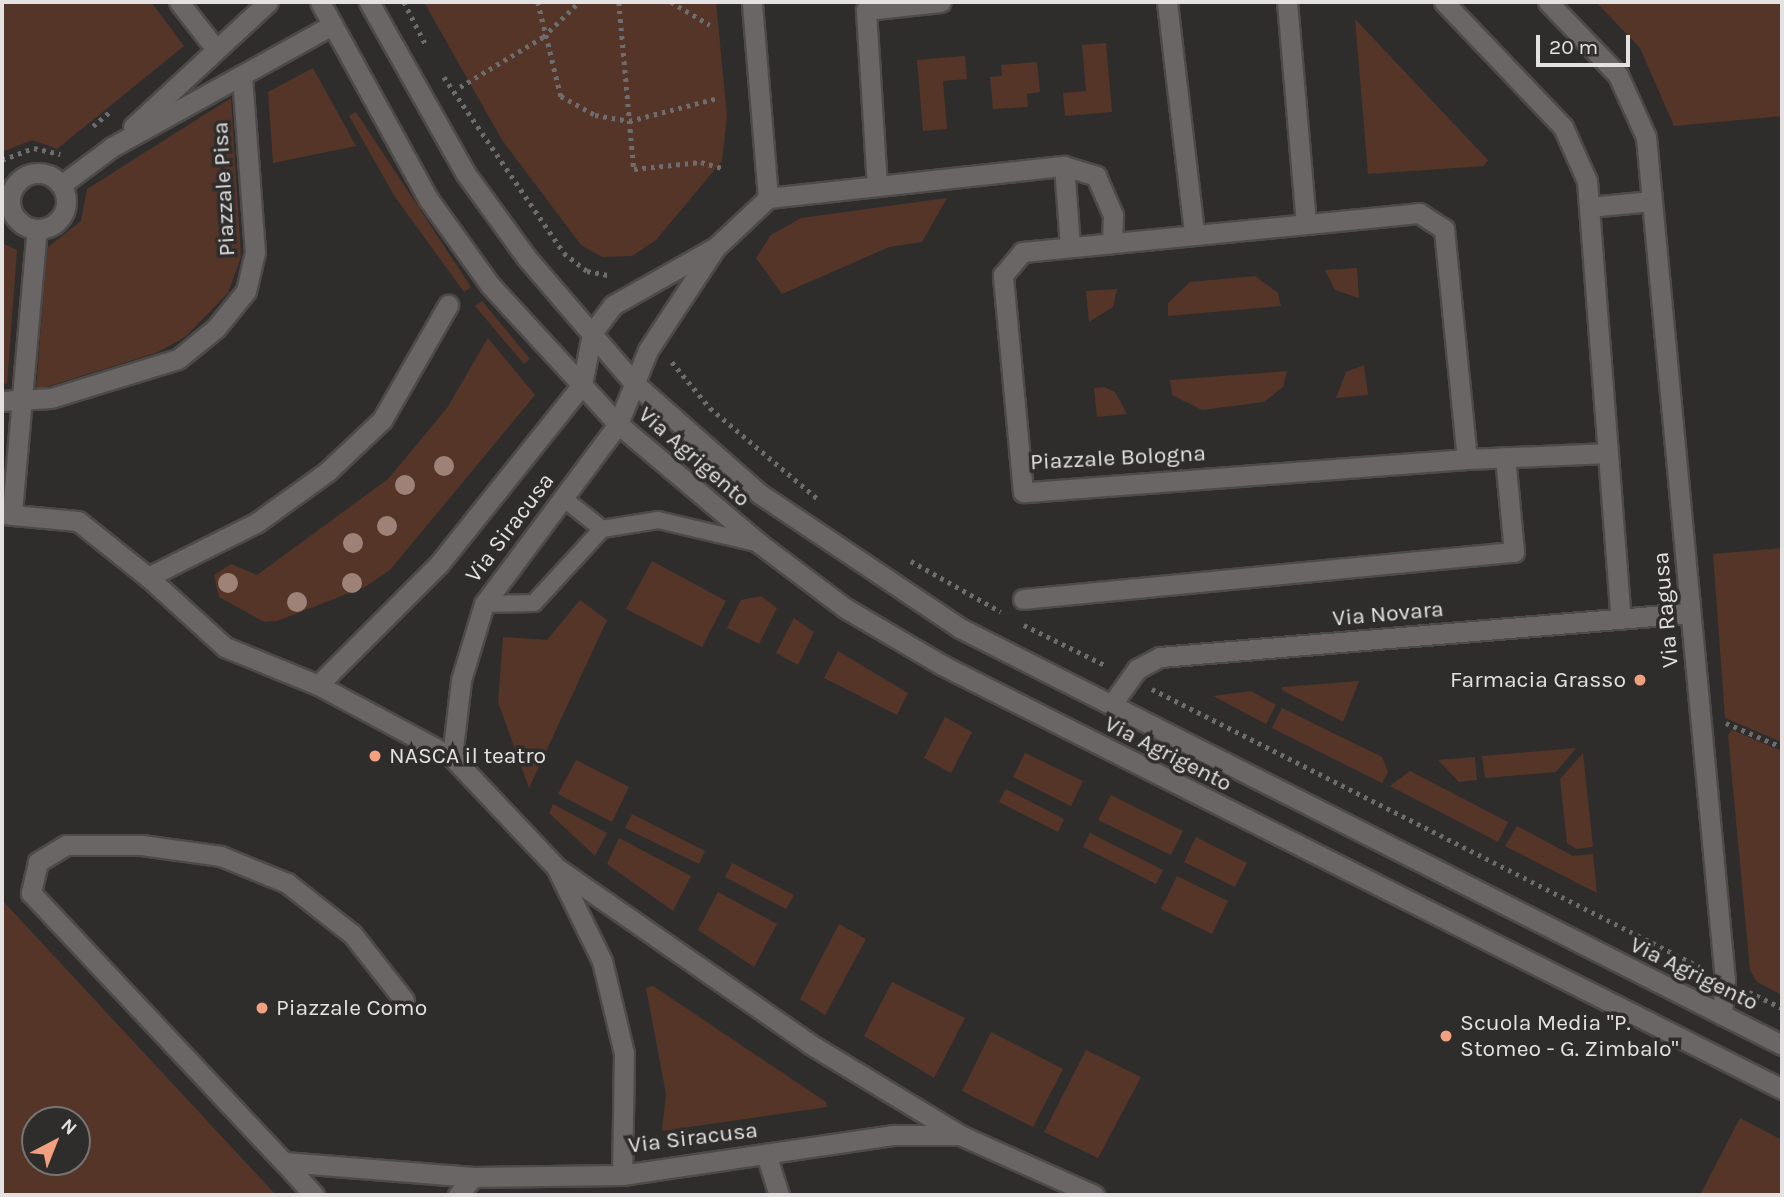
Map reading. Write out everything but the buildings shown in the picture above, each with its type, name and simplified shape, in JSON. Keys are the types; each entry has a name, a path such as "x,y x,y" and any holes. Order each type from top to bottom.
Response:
{"street":[{"path":"178,2 215,48"},
{"name":"Piazzale Pisa","path":"61,185 112,147 215,48 268,2"},
{"name":"Via Agrigento","path":"320,2 429,200 490,285 618,424 760,544 845,608 942,665 1782,1089"},
{"name":"Via Agrigento","path":"369,2 466,174 592,333 634,383 760,494 870,572 960,628 1782,1045"},
{"path":"752,2 768,198"},
{"path":"877,186 866,10 940,2"},
{"path":"1167,2 1194,232"},
{"path":"1287,2 1306,223"},
{"name":"Via Ragusa","path":"1444,2 1563,127 1587,181 1622,619"},
{"name":"Via Ragusa","path":"1548,2 1618,75 1646,137 1725,980 1722,1015"},
{"name":"Piazzale Pisa","path":"112,147 332,26"},
{"name":"Piazzale Pisa","path":"11,402 178,359 216,328 246,291 256,253 242,75"},
{"path":"582,385 592,333 612,305 716,247 768,198 1064,166 1096,176 1113,215 1112,242"},
{"path":"1064,166 1070,246"},
{"path":"38,173 61,185 65,210 54,225 37,229 15,217 7,192 21,179 38,173"},
{"path":"1589,207 1653,201"},
{"name":"Piazzale Bologna","path":"1467,459 1444,229 1419,213 1194,232 1022,252 1003,275 1023,492 1467,459 1608,453"},
{"path":"7,513 11,402 37,229"},
{"name":"Via Siracusa","path":"452,757 461,680 484,604 618,424 648,350 716,247"},
{"path":"148,577 256,523 328,471 382,420 447,306"},
{"name":"Via Siracusa","path":"318,685 439,564 582,385"},
{"path":"1023,599 1514,552 1505,457"},
{"name":"Via Siracusa","path":"7,513 78,521 148,577 225,647 318,685 452,757 557,868 810,1044 960,1135 1094,1195"},
{"name":"Via Novara","path":"1112,705 1129,677 1160,657 1690,613"},
{"path":"314,1195 31,893 38,862 66,845 142,845 221,856 287,883 352,934 404,1000"},
{"name":"Via Siracusa","path":"557,868 602,961 624,1053 622,1175 894,1135 960,1135"},
{"path":"766,1154 779,1195"},
{"path":"284,1162 473,1177 622,1175"},
{"path":"457,1195 473,1177"}],"lane":[{"path":"563,498 602,529"},
{"path":"484,604 534,603 602,529 659,520 760,544"}],"path":[{"path":"404,2 432,58"},
{"path":"538,2 542,37 561,96 595,115 629,121 717,98"},
{"path":"460,87 542,37 579,2"},
{"path":"619,2 634,169 701,162 725,169"},
{"path":"671,2 710,25"},
{"path":"439,69 564,253 587,271 625,275"},
{"path":"89,130 119,104"},
{"path":"2,160 34,148 58,155 68,147"},
{"path":"670,354 673,372 710,408 820,500"},
{"path":"897,553 1129,677 1782,1009"},
{"path":"1722,722 1782,747"}],"shaded area":[{"path":"2,2 151,2 184,46 57,149 32,140 2,152"},
{"path":"424,2 716,2 727,116 722,161 656,240 632,256 602,257 581,245 502,140"},
{"path":"1596,2 1782,2 1782,116 1674,126 1640,48"},
{"path":"1355,19 1488,160 1484,166 1368,174"},
{"path":"1106,43 1112,112 1065,116 1063,93 1086,91 1082,45"},
{"path":"965,56 967,79 943,81 947,129 923,131 917,60"},
{"path":"1037,62 1040,92 1027,94 1028,107 993,109 990,77 1002,76 1001,65"},
{"path":"313,68 356,146 273,163 268,92"},
{"path":"231,98 241,257 228,293 185,337 156,353 36,390 47,248 81,221 87,189"},
{"path":"356,112 471,287 464,292 395,197 349,116"},
{"path":"947,198 922,242 889,247 782,294 756,258 771,235 801,218"},
{"path":"2,243 17,250 7,384 2,383"},
{"path":"1357,268 1359,298 1335,290 1325,270"},
{"path":"1255,276 1278,293 1281,306 1168,316 1168,303 1190,282"},
{"path":"1117,289 1113,307 1089,322 1086,291"},
{"path":"482,301 530,359 524,364 475,306"},
{"path":"488,338 535,395 390,570 365,587 277,621 264,622 219,597 214,575 231,564 257,575 388,479 447,408"},
{"path":"1364,365 1368,395 1336,398 1346,372"},
{"path":"1287,371 1283,387 1264,402 1202,410 1172,395 1170,380"},
{"path":"1104,387 1115,392 1127,414 1097,417 1094,388"},
{"path":"1782,548 1782,742 1725,718 1713,554"},
{"path":"652,561 726,601 702,647 626,609"},
{"path":"761,596 777,608 759,644 727,628 741,600"},
{"path":"580,600 607,620 529,788 498,702 503,637 547,640"},
{"path":"794,618 814,632 798,665 776,653"},
{"path":"838,651 908,693 897,715 824,678"},
{"path":"1359,681 1343,722 1282,690 1282,687"},
{"path":"1251,691 1276,705 1266,724 1213,696"},
{"path":"1282,708 1382,757 1388,772 1382,783 1272,728"},
{"path":"945,717 972,732 951,773 924,758"},
{"path":"1732,730 1782,751 1782,995 1757,982 1750,970 1728,735"},
{"path":"1576,748 1556,772 1485,778 1482,756"},
{"path":"1025,753 1083,781 1071,806 1013,777"},
{"path":"1583,753 1593,847 1576,849 1567,843 1560,779"},
{"path":"1475,757 1477,780 1459,782 1438,760"},
{"path":"576,760 629,787 612,822 558,794"},
{"path":"1410,771 1508,822 1498,842 1390,786"},
{"path":"1006,789 1064,819 1058,832 999,802"},
{"path":"1111,795 1183,831 1171,855 1098,820"},
{"path":"553,804 607,833 595,856 549,813"},
{"path":"632,814 705,851 699,864 625,828"},
{"path":"1517,826 1573,856 1593,854 1597,893 1505,846"},
{"path":"1090,833 1163,870 1156,884 1083,847"},
{"path":"1196,837 1247,863 1235,887 1184,862"},
{"path":"619,838 691,876 673,911 607,864"},
{"path":"732,863 794,895 786,909 725,877"},
{"path":"1177,876 1228,901 1212,934 1161,909"},
{"path":"718,892 777,924 754,967 698,930"},
{"path":"2,900 276,1195 2,1195"},
{"path":"839,924 866,939 825,1015 800,999"},
{"path":"892,982 965,1018 934,1078 864,1036"},
{"path":"653,986 826,1102 827,1107 662,1131 666,1094 646,988"},
{"path":"991,1032 1063,1069 1033,1127 962,1091"},
{"path":"1086,1050 1141,1077 1098,1158 1044,1132"},
{"path":"1740,1118 1782,1140 1782,1195 1700,1195"}],"place":[{"name":"Farmacia Grasso","path":"1640,680"},
{"name":"NASCA il teatro","path":"375,756"},
{"name":"Piazzale Como","path":"262,1008"},
{"name":"Scuola Media \"P. Stomeo - G. Zimbalo\"","path":"1446,1036"}]}
